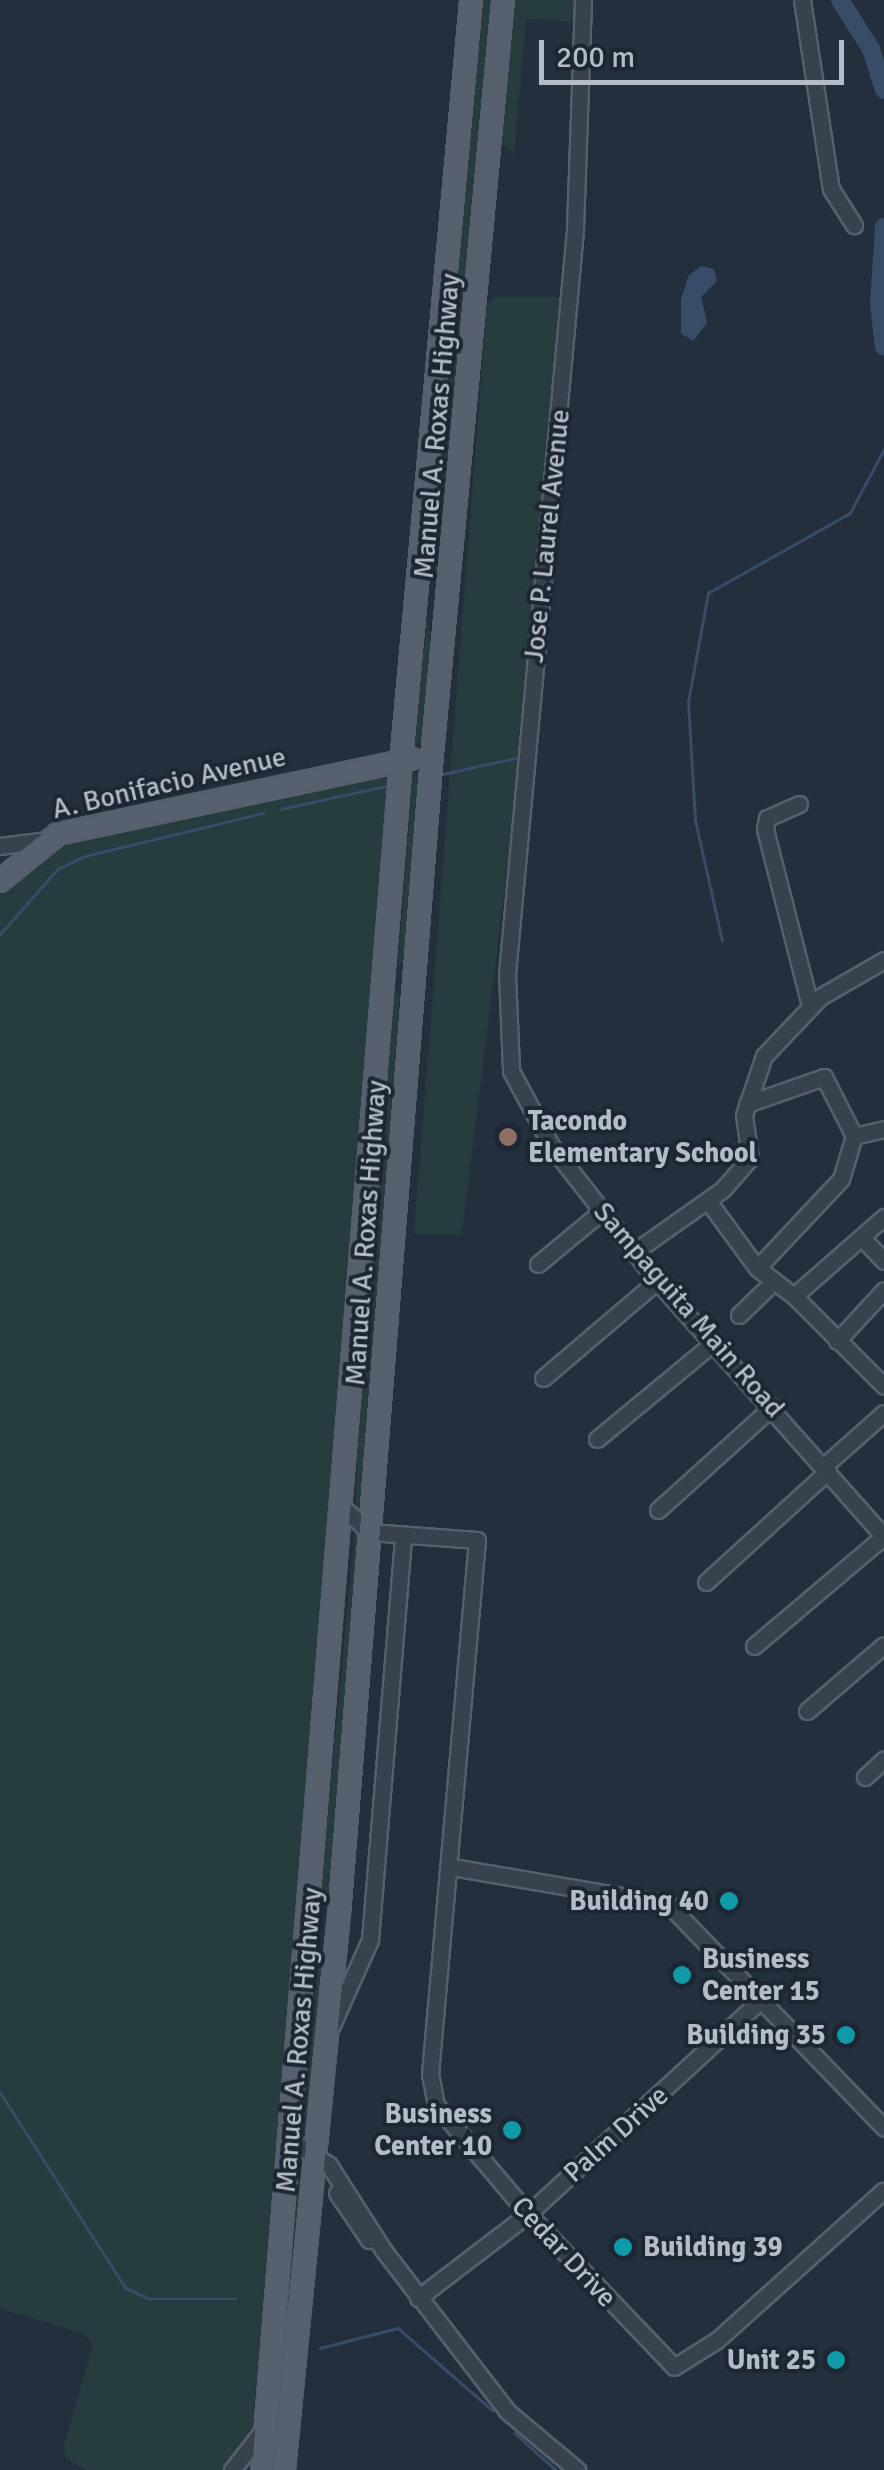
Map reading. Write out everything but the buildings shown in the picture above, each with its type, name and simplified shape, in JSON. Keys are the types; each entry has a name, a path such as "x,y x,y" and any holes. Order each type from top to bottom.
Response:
{"main road":[{"name":"Manuel A. Roxas Highway","path":"262,2470 401,761 472,0"},
{"name":"Manuel A. Roxas Highway","path":"287,2470 289,2418 323,2160 327,2034 432,756 503,0"},
{"path":"416,600 449,602"},
{"name":"A. Bonifacio Avenue","path":"350,770 383,751 406,721"},
{"name":"A. Bonifacio Avenue","path":"46,840 350,770 432,756"},
{"path":"0,882 46,840"},
{"path":"384,982 414,983"}],"street":[{"name":"Jose P. Laurel Avenue","path":"510,1072 507,974 576,230 583,0"},
{"path":"802,0 830,188 854,225"},
{"path":"799,804 767,818 765,829 810,1005"},
{"name":"A. Bonifacio Avenue","path":"0,846 46,840"},
{"path":"634,1252 708,1201 750,1158 747,1104 764,1056 810,1005 884,960"},
{"name":"Sampaguita Main Road","path":"510,1072 528,1112 657,1281 882,1531"},
{"path":"747,1104 824,1077 854,1136 841,1179 757,1268"},
{"path":"854,1136 884,1130"},
{"path":"708,1201 757,1268 794,1296 884,1386"},
{"path":"538,1264 602,1211"},
{"path":"794,1296 884,1217"},
{"path":"862,1238 884,1261"},
{"path":"542,1378 657,1281"},
{"path":"739,1315 774,1281"},
{"path":"837,1341 884,1290"},
{"path":"597,1439 712,1343"},
{"path":"658,1510 772,1407"},
{"path":"706,1582 884,1413"},
{"path":"327,2034 370,1940 403,1536 370,1532 342,1506"},
{"path":"754,1646 882,1531"},
{"name":"Cedar Drive","path":"403,1536 477,1540 431,2090 528,2214 674,2366 717,2340 884,2190"},
{"path":"806,1711 884,1645"},
{"path":"865,1777 884,1759"},
{"path":"452,1867 668,1904 884,2128"},
{"name":"Palm Drive","path":"418,2298 528,2214 761,2000"},
{"path":"289,2140 323,2160 352,2218 384,2251 506,2412 577,2470"},
{"path":"232,2470 264,2429"}],"green space":[{"path":"480,0 492,0 441,582 435,584 432,510"},
{"path":"511,0 578,0 575,22 526,19 514,154 499,139"},
{"path":"496,297 563,297 521,755 462,1235 414,1234 487,305"},
{"path":"428,614 432,675 424,736 413,748"},
{"path":"413,770 419,783 405,961 398,966"},
{"path":"375,776 386,778 390,788 252,2432 228,2470 87,2470 66,2458 64,2446 93,2345 84,2334 0,2308 0,891 62,842"},
{"path":"395,989 400,999 360,1517 355,1513 361,1373"},
{"path":"355,1528 361,1533 330,1899 320,1898"},
{"path":"314,1957 324,1958 304,2134 300,2130"},
{"path":"301,2157 289,2354 274,2470 273,2417 296,2159"}],"water":[{"path":"701,266 714,269 717,281 701,297 707,323 693,341 681,333 681,299 689,275"}],"waterway":[{"path":"840,0 871,49 884,90"},
{"path":"884,227 879,304 884,347"},
{"path":"722,941 695,820 688,702 708,593 850,513 884,449"},
{"path":"443,774 515,758"},
{"path":"280,809 391,785"},
{"path":"0,934 58,869 85,856 263,813"},
{"path":"0,2092 126,2288 150,2299 236,2299"},
{"path":"320,2348 398,2328 492,2410"},
{"path":"515,2433 556,2470"}],"place":[{"name":"Tacondo Elementary School","path":"508,1137"},
{"name":"Building 40","path":"729,1901"},
{"name":"Business Center 15","path":"682,1975"},
{"name":"Building 35","path":"846,2035"},
{"name":"Business Center 10","path":"512,2130"},
{"name":"Building 39","path":"623,2247"},
{"name":"Unit 25","path":"836,2360"}]}
